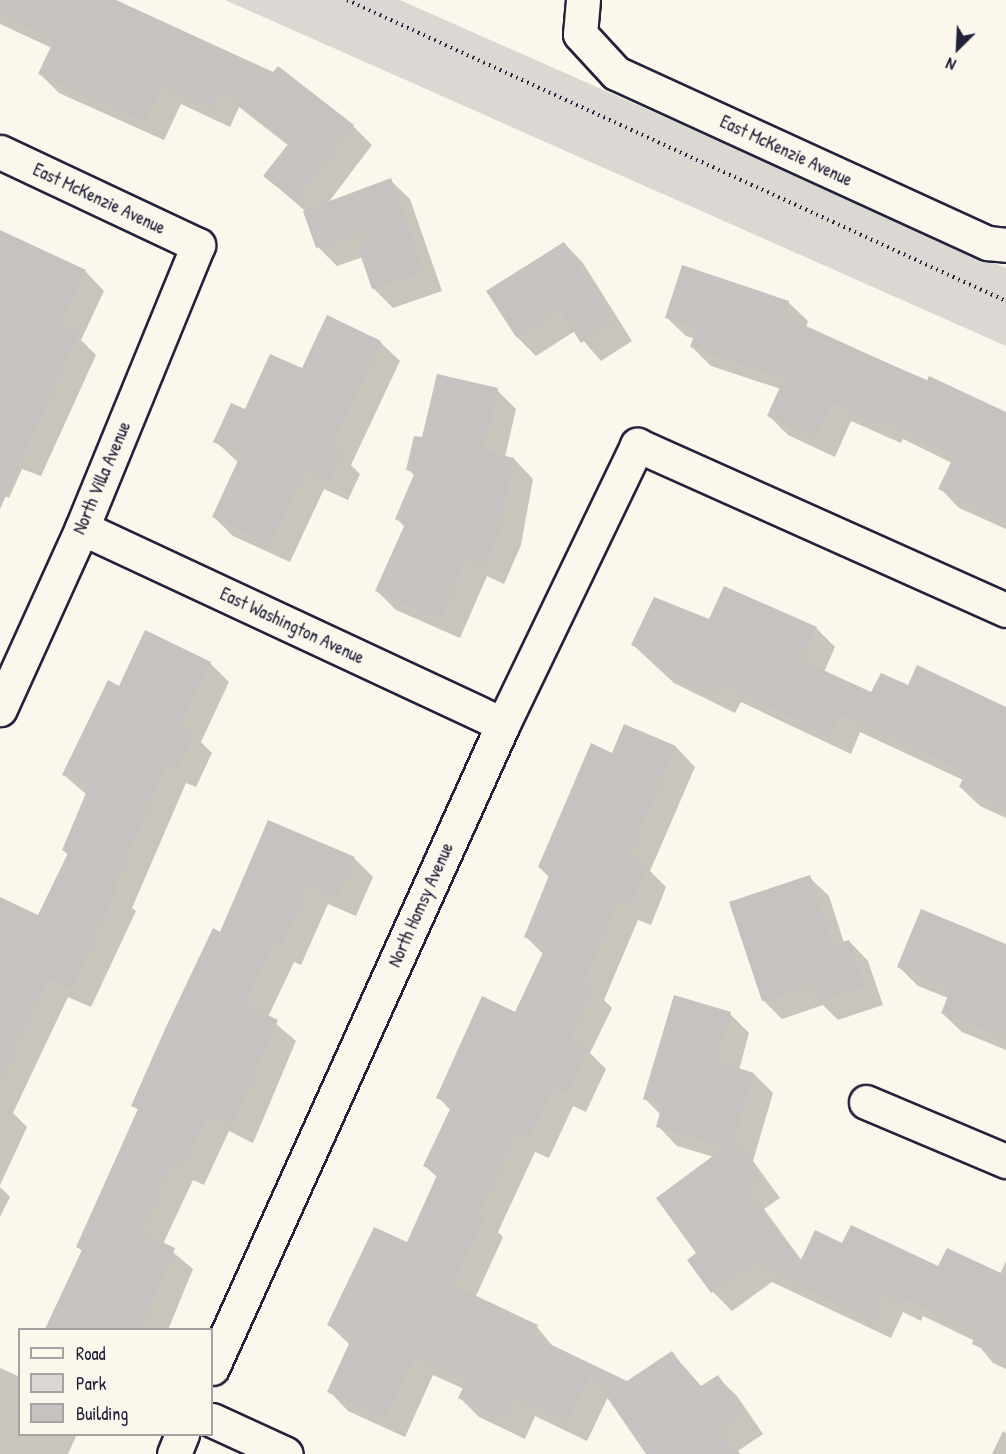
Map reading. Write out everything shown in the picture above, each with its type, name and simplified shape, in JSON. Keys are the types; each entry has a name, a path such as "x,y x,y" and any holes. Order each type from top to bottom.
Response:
{"street":[{"name":"East McKenzie Avenue","path":"583,0 580,34 616,73 988,243 1006,245"},
{"name":"East McKenzie Avenue","path":"0,152 198,245"},
{"name":"North Villa Avenue","path":"0,709 82,528 198,245"},
{"name":"North Homsy Avenue","path":"213,1366 502,724 637,445 1006,610"},
{"name":"East Washington Avenue","path":"82,528 502,724"},
{"path":"866,1102 1006,1161"},
{"path":"213,1420 286,1454"},
{"path":"174,1454 181,1436"}],"path":[{"path":"347,0 1006,301"}],"green space":[{"path":"225,0 400,0 1006,268 1006,346"}],"building":[{"path":"0,0 116,0 273,72 278,66 354,125 295,201 263,176 289,143 220,90 211,109 161,86 145,122 38,74 54,40 0,15"},
{"path":"391,178 424,271 372,289 358,248 366,231 316,248 303,211"},
{"path":"0,230 86,270 60,326 78,334 0,509"},
{"path":"564,242 614,322 581,343 560,310 516,337 486,291"},
{"path":"682,265 789,301 784,316 927,381 929,376 1006,412 1006,521 938,489 954,456 883,421 882,425 832,402 815,439 767,416 784,378 690,347 697,328 665,318"},
{"path":"327,315 381,341 331,448 342,453 328,482 304,471 271,544 212,517 241,454 213,442 231,403 245,409 270,354 302,368"},
{"path":"437,374 498,388 483,451 514,458 500,523 503,524 485,566 467,558 440,619 375,591 405,524 395,519 415,472 406,470 414,436 422,437"},
{"path":"724,586 817,627 801,660 871,692 881,673 908,685 917,665 1006,707 1006,809 959,787 966,772 841,714 831,736 721,684 716,695 653,664 656,657 631,645 654,597 709,619"},
{"path":"145,630 211,662 180,726 194,733 177,769 167,764 113,889 117,891 71,989 49,979 0,1081 0,897 38,915 68,853 62,850 89,786 62,775 108,680 119,686"},
{"path":"624,724 676,746 628,858 648,867 631,906 618,901 584,983 594,987 569,1039 588,1049 567,1094 554,1088 529,1140 516,1134 478,1214 485,1216 453,1285 538,1325 533,1336 627,1381 672,1351 698,1388 718,1375 745,1414 720,1431 735,1454 646,1454 591,1374 567,1423 516,1398 505,1420 458,1398 467,1380 414,1357 385,1419 327,1392 352,1337 327,1325 374,1227 407,1242 438,1173 423,1166 452,1105 436,1098 482,996 515,1012 546,946 524,937 550,873 538,867 591,743 612,753"},
{"path":"268,820 355,857 336,898 308,886 282,947 274,944 245,1004 278,1020 233,1125 210,1113 184,1167 174,1161 141,1232 175,1248 141,1328 45,1328 82,1250 76,1247 138,1109 131,1106 213,928 220,932"},
{"path":"810,875 833,945 849,940 865,986 818,1002 812,984 762,1001 729,902"},
{"path":"921,909 1006,944 1006,1038 941,1013 951,989 897,967"},
{"path":"674,995 731,1012 716,1061 754,1073 734,1140 762,1178 746,1189 800,1262 815,1230 842,1243 851,1225 938,1266 947,1248 1003,1274 1006,1266 1006,1360 972,1344 976,1333 904,1298 901,1303 884,1294 872,1320 752,1264 711,1293 687,1260 696,1253 656,1198 725,1147 656,1127 662,1105 643,1099"}]}
